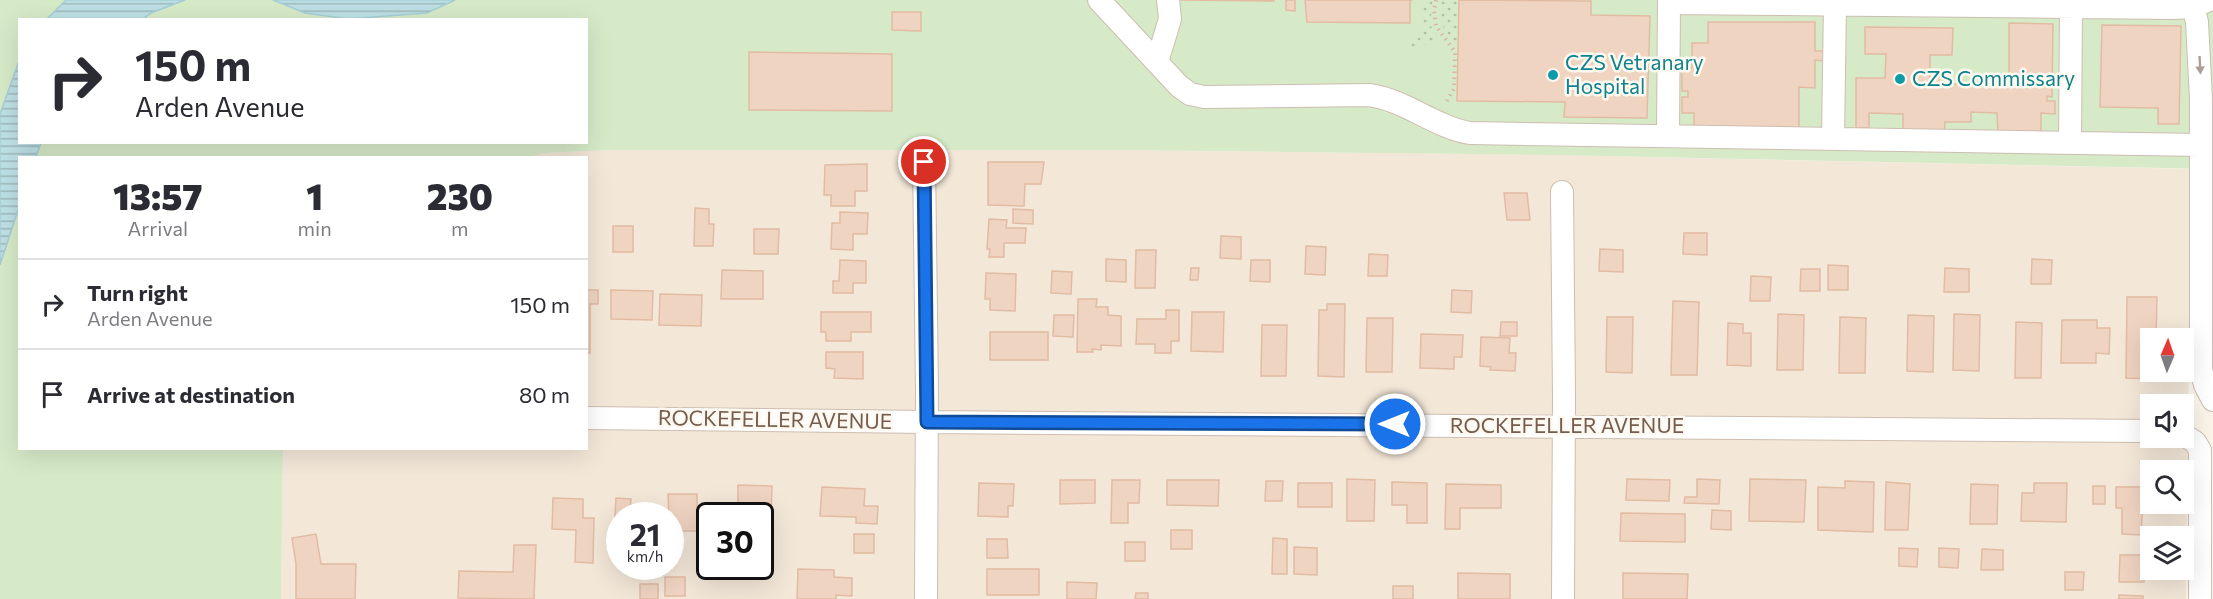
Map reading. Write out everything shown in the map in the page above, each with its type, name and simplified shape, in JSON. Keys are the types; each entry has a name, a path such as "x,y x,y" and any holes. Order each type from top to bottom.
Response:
{"street":[{"path":"1099,0 1179,87 1190,94 1204,97 1369,95 1400,103 1459,132 2200,145"},
{"path":"1157,62 1170,19 1168,0"},
{"path":"1668,136 1670,1 2072,7 2201,4 2198,22 2207,99 2200,145 2201,369 2205,385 2213,400"},
{"path":"1833,139 1847,2"},
{"path":"2070,143 2072,7"},
{"path":"924,162 927,422 926,599"},
{"path":"1562,192 1563,599"},
{"name":"ROCKEFELLER AVENUE","path":"588,417 927,422 2140,431"},
{"path":"2194,444 2200,450 2200,599"}],"path":[{"path":"1435,120 1454,89 1455,52 1436,26 1434,10 1436,0"}],"shaded area":[{"path":"609,150 1130,150 1555,155 2191,169 2189,328 2140,328 2140,382 2189,382 2188,394 2140,394 2140,448 2188,448 2188,460 2140,460 2140,514 2187,514 2187,526 2140,526 2140,580 2186,580 2186,599 281,599 283,450 588,450 588,156 529,156 545,153"}],"green space":[{"path":"0,0 2213,0 2213,352 2209,169 1555,155 1130,150 609,150 545,153 532,156 18,156 18,450 283,450 281,599 0,599"},
{"path":"1422,0 1433,0 1430,25 1440,39 1408,50 1409,36 1421,36"},
{"path":"1442,0 1459,0 1458,48 1453,47 1440,19"}],"water":[{"path":"66,0 185,0 151,13 144,18 48,18"},
{"path":"273,0 455,0 427,13 341,18 305,13"},
{"path":"18,64 18,144 41,144 36,156 18,156 18,210 0,265 0,114"}],"building":[{"path":"1181,0 1274,0 1274,1"},
{"path":"1286,0 1295,0 1295,11 1286,10"},
{"path":"1305,0 1412,0 1410,1 1410,23 1307,22"},
{"name":"CZS Vetranary Hospital","path":"1459,0 1591,1 1591,15 1650,16 1647,118 1564,117 1565,102 1457,101"},
{"path":"892,12 921,12 921,31 892,30"},
{"path":"1708,22 1815,22 1815,51 1824,51 1824,61 1815,60 1815,88 1799,87 1799,131 1694,131 1694,113 1682,113 1682,97 1688,97 1688,91 1682,91 1682,68 1692,68 1692,43 1708,43"},
{"name":"CZS Commissary","path":"2009,23 2053,24 2052,97 2047,96 2047,101 2055,101 2055,114 2041,113 2041,134 1998,134 1997,113 1971,112 1971,122 1945,122 1944,135 1903,135 1903,114 1869,113 1869,128 1856,128 1856,78 1885,78 1886,54 1865,54 1865,27 1953,28 1952,55 1930,55 1930,77 1944,77 1944,84 2009,84"},
{"path":"2102,25 2181,26 2179,124 2158,124 2158,108 2100,107"},
{"path":"749,52 892,54 892,111 749,110"},
{"path":"988,162 1044,162 1041,184 1025,184 1024,206 988,205"},
{"path":"867,164 867,191 855,191 855,206 831,206 831,195 824,195 825,165"},
{"path":"1504,193 1527,193 1530,220 1507,220"},
{"path":"695,208 709,209 709,224 714,224 713,246 694,246"},
{"path":"1013,209 1033,210 1033,224 1013,223"},
{"path":"840,212 868,213 867,234 853,234 853,250 831,249 832,223 840,223"},
{"path":"989,219 1007,220 1006,228 1026,228 1025,243 1004,243 1004,257 989,257 990,249 987,249"},
{"path":"613,226 633,226 633,252 613,252"},
{"path":"754,229 779,229 778,254 754,254"},
{"path":"1684,233 1707,233 1707,255 1683,254"},
{"path":"1221,236 1241,237 1241,259 1220,258"},
{"path":"1306,246 1326,247 1325,275 1305,274"},
{"path":"1600,249 1623,250 1623,272 1599,271"},
{"path":"1136,250 1156,250 1155,288 1135,288"},
{"path":"1369,254 1388,255 1387,276 1368,276"},
{"path":"1106,259 1126,260 1126,282 1106,281"},
{"path":"2032,259 2052,260 2051,284 2031,284"},
{"path":"840,260 866,261 866,283 853,283 853,293 833,293 833,281 839,281"},
{"path":"1251,260 1270,260 1270,282 1250,281"},
{"path":"1828,265 1848,266 1848,290 1828,290"},
{"path":"1191,268 1199,268 1198,280 1190,280"},
{"path":"1945,268 1969,269 1969,292 1944,292"},
{"path":"1801,269 1820,269 1820,291 1800,291"},
{"path":"722,270 763,271 763,299 721,299"},
{"path":"1052,271 1072,272 1071,294 1051,293"},
{"path":"986,273 1016,274 1015,311 990,310 990,299 985,299"},
{"path":"1751,276 1771,277 1770,301 1750,301"},
{"path":"588,290 598,290 598,304 590,304 590,353 588,353"},
{"path":"611,290 653,291 652,320 611,319"},
{"path":"1452,290 1472,291 1471,313 1451,312"},
{"path":"660,294 702,295 701,326 659,325"},
{"path":"2127,297 2157,297 2156,328 2140,328 2140,378 2126,378"},
{"path":"1078,299 1097,299 1096,307 1108,307 1108,315 1121,316 1121,346 1101,345 1101,350 1077,352"},
{"path":"1673,301 1699,302 1697,375 1671,375"},
{"path":"1327,304 1345,304 1344,377 1318,376 1319,310 1327,310"},
{"path":"1166,310 1179,310 1179,341 1171,341 1171,353 1155,353 1155,344 1136,344 1137,319 1166,319"},
{"path":"821,312 871,312 871,332 851,332 851,341 826,341 826,332 821,332"},
{"path":"1192,312 1224,312 1223,352 1191,351"},
{"path":"1778,314 1804,315 1803,370 1777,370"},
{"path":"1954,314 1980,315 1979,371 1953,370"},
{"path":"1054,315 1074,315 1073,337 1053,336"},
{"path":"1908,315 1934,316 1933,372 1907,371"},
{"path":"1607,317 1633,317 1632,373 1606,372"},
{"path":"1840,317 1866,318 1865,373 1839,373"},
{"path":"1367,318 1393,318 1392,372 1366,372"},
{"path":"2062,320 2097,320 2097,328 2110,328 2109,354 2096,353 2096,363 2061,363"},
{"path":"1501,322 1517,322 1517,336 1500,336"},
{"path":"2016,322 2042,323 2041,378 2015,378"},
{"path":"1728,323 1743,324 1743,333 1751,333 1751,366 1727,365"},
{"path":"1262,325 1287,325 1286,376 1261,376"},
{"path":"990,332 1048,332 1048,360 990,360"},
{"path":"1421,334 1463,335 1462,357 1454,357 1454,369 1420,368"},
{"path":"1481,337 1510,338 1509,353 1516,353 1515,371 1490,370 1491,367 1480,366"},
{"path":"826,352 863,352 863,379 834,378 835,369 826,368"},
{"path":"1347,479 1375,480 1374,521 1347,521"},
{"path":"1627,479 1670,480 1669,501 1626,500"},
{"path":"1697,479 1720,480 1719,504 1684,503 1685,497 1697,497"},
{"path":"1750,479 1806,480 1804,522 1749,521"},
{"path":"1060,480 1095,480 1095,503 1060,504"},
{"path":"1112,480 1140,480 1139,503 1128,503 1128,523 1111,523"},
{"path":"1167,480 1219,480 1218,506 1167,505"},
{"path":"1266,481 1283,481 1282,501 1265,501"},
{"path":"1845,481 1874,482 1873,532 1818,530 1818,487 1845,488"},
{"path":"1392,482 1427,483 1427,523 1407,523 1407,505 1392,505"},
{"path":"1886,482 1910,484 1908,530 1885,530"},
{"path":"979,483 1014,484 1013,506 1008,506 1008,517 978,516"},
{"path":"1298,483 1332,483 1332,507 1298,507"},
{"path":"2034,483 2067,483 2066,522 2021,521 2022,493 2034,493"},
{"path":"1446,484 1501,485 1501,508 1460,508 1460,529 1445,529"},
{"path":"1971,484 1998,485 1997,524 1970,524"},
{"path":"738,485 772,486 772,502 738,502"},
{"path":"2093,486 2105,486 2105,504 2093,504"},
{"path":"822,487 865,489 864,506 878,506 877,524 856,523 856,517 820,516"},
{"path":"2116,487 2140,487 2140,514 2142,514 2140,535 2122,534 2122,508 2116,508"},
{"path":"668,494 697,494 696,531 684,531 684,502 668,502"},
{"path":"553,498 583,499 583,518 594,518 593,563 575,562 576,530 552,529"},
{"path":"616,498 631,499 631,502 616,502"},
{"path":"1712,510 1731,511 1731,530 1711,529"},
{"path":"1621,513 1685,514 1685,542 1620,541"},
{"path":"1171,530 1192,530 1192,549 1171,549"},
{"path":"316,534 321,564 356,564 355,599 296,599 296,564 292,538"},
{"path":"854,534 874,534 874,553 854,553"},
{"path":"1273,538 1287,539 1287,574 1272,574"},
{"path":"987,539 1007,539 1008,558 987,558"},
{"path":"1125,542 1145,542 1145,561 1125,561"},
{"path":"514,545 536,545 534,599 458,598 459,571 513,572"},
{"path":"1294,547 1317,548 1317,575 1294,574"},
{"path":"1899,548 1918,549 1917,567 1899,566"},
{"path":"1939,548 1959,549 1958,568 1939,567"},
{"path":"1982,549 2003,550 2003,570 1981,570"},
{"path":"2120,555 2140,555 2140,580 2144,582 2119,582"},
{"path":"798,569 834,570 834,577 852,578 852,596 836,595 836,599 797,599"},
{"path":"987,569 1039,569 1039,595 987,595"},
{"path":"2065,572 2084,572 2083,590 2065,590"},
{"path":"1458,573 1510,574 1510,599 1458,599"},
{"path":"1623,573 1688,574 1687,599 1623,599"},
{"path":"685,577 685,596 665,596 665,580 684,580"},
{"path":"1067,582 1097,583 1096,599 1067,599"},
{"path":"640,584 658,584 658,599 640,599"},
{"path":"1393,586 1413,586 1413,599 1393,599"},
{"path":"1136,593 1148,593 1148,599 1135,599"},
{"path":"2119,595 2143,596 2143,599 2119,599"}],"place":[{"name":"CZS Vetranary Hospital","path":"1553,75"},
{"name":"CZS Commissary","path":"1900,79"}],"route":[{"path":"924,162 927,422 1395,424"}]}
